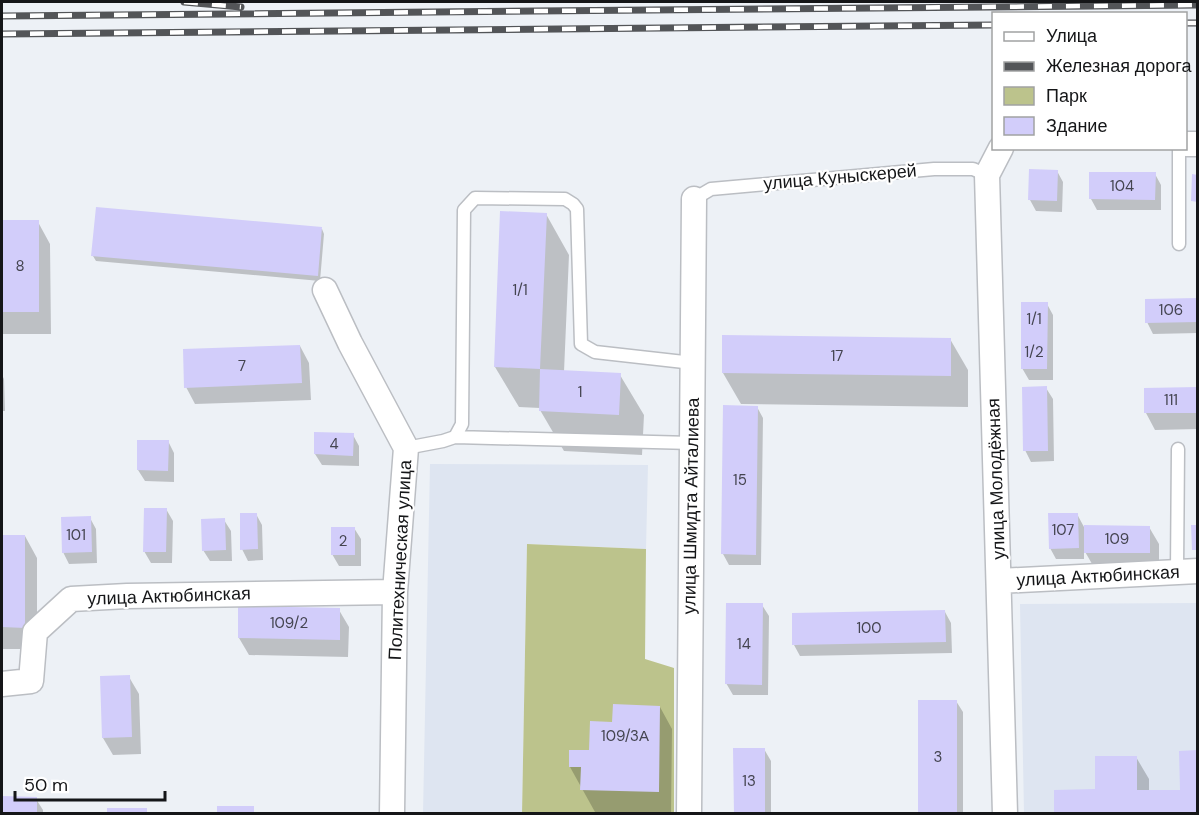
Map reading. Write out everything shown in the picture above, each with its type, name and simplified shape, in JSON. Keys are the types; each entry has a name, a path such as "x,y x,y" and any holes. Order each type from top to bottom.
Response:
{"street":[{"name":"улица Молодёжная","path":"1000,150 987,175 1005,813"},
{"name":"улица Шмидта Айталиева","path":"689,813 694,199"},
{"name":"Политехническая улица","path":"324,290 406,448 395,592 392,813"},
{"name":"улица Актюбинская","path":"999,581 1187,571"},
{"name":"улица Актюбинская","path":"2,684 31,681 35,632 70,599 395,592"}],"lane":[{"path":"1179,150 1179,244"},
{"name":"улица Куныскерей","path":"694,199 711,189 934,169 973,169 987,175"},
{"path":"455,436 462,424 464,210 475,198 565,199 573,204 577,209 581,344 595,352 693,363"},
{"path":"406,448 443,441 455,436 692,443"},
{"path":"1178,449 1187,571"}],"shaded area":[{"path":"430,464 648,465 646,549 527,544 522,813 423,814"},
{"path":"1197,603 1197,813 1024,813 1020,604"}],"green space":[{"path":"527,544 646,549 645,659 674,668 674,813 522,814"}],"building":[{"path":"1029,169 1058,170 1057,201 1028,200"},
{"path":"1089,172 1156,172 1155,200 1089,199"},
{"path":"1192,174 1198,175 1198,202 1191,201"},
{"path":"96,207 322,227 318,276 91,256"},
{"path":"500,211 547,213 540,369 494,367"},
{"path":"2,220 39,220 39,312 2,312"},
{"path":"1198,298 1198,322 1145,323 1145,299"},
{"path":"1021,302 1048,302 1047,369 1021,369"},
{"path":"722,335 951,338 951,376 722,373"},
{"path":"300,345 302,383 184,388 183,349"},
{"path":"540,369 621,373 619,415 539,411"},
{"path":"1047,386 1048,451 1023,451 1022,387"},
{"path":"1198,387 1198,413 1144,413 1144,388"},
{"path":"723,405 758,406 756,555 721,554"},
{"path":"314,432 354,433 353,456 314,454"},
{"path":"137,440 169,440 168,471 137,470"},
{"path":"144,508 167,508 166,552 143,552"},
{"path":"240,513 257,513 258,549 240,550"},
{"path":"1048,513 1078,513 1079,548 1049,549"},
{"path":"91,516 92,552 62,553 61,517"},
{"path":"225,518 226,550 202,551 201,519"},
{"path":"1084,525 1150,526 1150,553 1084,553"},
{"path":"1191,525 1198,525 1198,550 1192,550"},
{"path":"331,527 355,527 355,555 331,555"},
{"path":"2,535 25,535 25,628 2,627"},
{"path":"726,603 763,603 762,685 725,684"},
{"path":"238,606 340,608 340,640 238,638"},
{"path":"945,610 946,642 792,645 792,613"},
{"path":"130,675 132,737 102,738 100,676"},
{"path":"918,700 957,700 957,814 918,814"},
{"path":"613,704 660,706 659,792 580,790 581,767 569,767 569,750 589,750 590,721 612,722"},
{"path":"733,748 765,748 765,814 734,814"},
{"path":"1198,750 1198,814 1054,814 1054,790 1095,789 1095,756 1137,756 1137,790 1180,790 1179,751"},
{"path":"2,796 37,797 37,814 2,814"},
{"path":"217,806 254,806 254,814 217,814"},
{"path":"107,808 147,808 147,814 107,814"}],"railway":[{"path":"184,2 241,7"},
{"path":"2,16 1198,5"},
{"path":"1187,23 1198,23"},
{"path":"2,34 992,25"}]}
